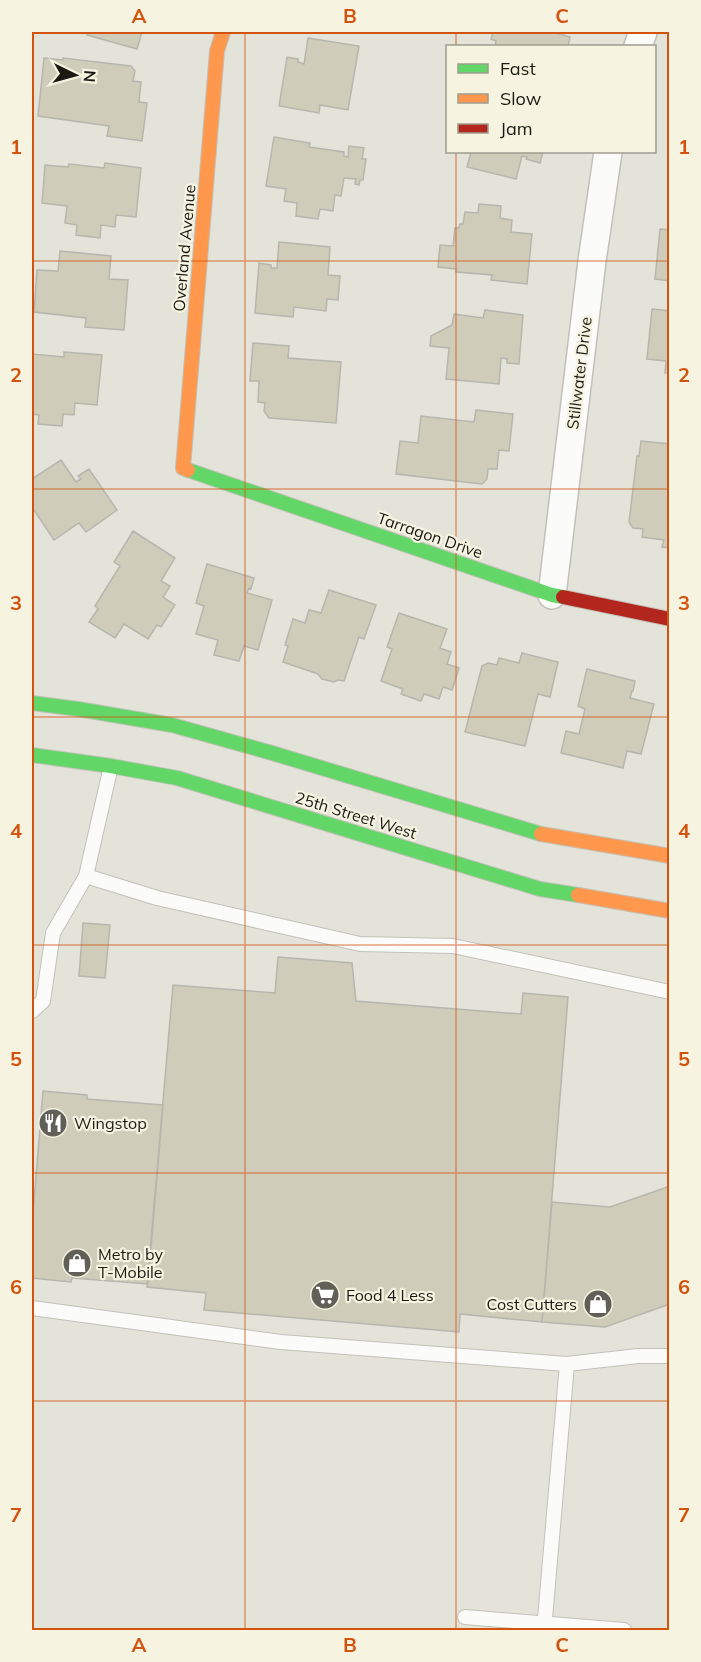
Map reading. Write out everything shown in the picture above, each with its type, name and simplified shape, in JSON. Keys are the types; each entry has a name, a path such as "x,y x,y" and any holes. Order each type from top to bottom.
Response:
{"street":[{"name":"Overland Avenue","path":"183,468 217,51 223,32"},
{"name":"Stillwater Drive","path":"552,595 592,261 608,153"},
{"name":"Tarragon Drive","path":"183,468 552,595 669,619"},
{"path":"32,703 172,725 543,835 669,856"},
{"name":"25th Street West","path":"32,755 177,778 540,889 669,911"}],"lane":[{"path":"32,1011 43,1001 53,933 86,876 111,766"},
{"path":"86,876 157,898 360,944 453,945 669,992"},
{"path":"32,1308 281,1342 567,1364 638,1356 669,1356"},
{"path":"544,1627 567,1364"},
{"path":"465,1617 544,1627 624,1630"}],"building":[{"path":"88,32 142,32 137,49 87,35"},
{"path":"493,32 553,32 570,37 568,45 495,45 496,41 491,39"},
{"path":"308,38 359,46 348,110 320,105 319,113 279,106 287,57 298,59 298,62 304,64"},
{"path":"44,58 131,66 135,71 133,81 141,82 139,102 147,103 142,141 107,136 109,126 38,116"},
{"path":"274,137 310,143 309,147 344,152 344,156 348,157 349,146 364,148 362,159 366,159 363,180 360,180 359,185 355,184 356,179 344,178 341,196 335,195 333,211 320,209 318,219 296,216 297,203 284,201 286,189 266,186"},
{"path":"471,153 543,153 540,163 522,156 516,179 467,167"},
{"path":"105,163 141,168 136,217 116,215 115,227 101,225 100,238 76,235 77,225 65,223 67,206 42,203 45,165 68,167 69,164 104,168"},
{"path":"479,204 501,206 500,218 512,220 511,232 532,234 527,284 491,280 492,275 456,272 456,269 438,267 440,245 453,246 455,228 463,224 465,212 478,213"},
{"path":"660,229 670,230 670,281 655,279"},
{"path":"279,242 330,247 328,275 340,276 338,300 327,299 326,311 294,307 293,317 255,313 259,263 277,268"},
{"path":"60,251 111,256 109,279 128,280 124,330 85,327 86,318 34,312 37,270 58,271"},
{"path":"652,309 670,311 670,373 665,373 666,361 647,359"},
{"path":"485,310 523,315 519,364 507,363 507,359 501,358 499,384 446,379 449,348 430,346 431,336 452,325 454,314 483,318"},
{"path":"253,343 289,346 288,358 341,362 336,423 269,418 264,411 265,403 258,402 259,381 250,381"},
{"path":"64,352 102,355 97,405 75,403 74,415 63,414 62,426 38,424 39,415 32,414 32,354 64,357"},
{"path":"476,410 513,414 509,451 499,450 497,469 488,469 487,479 482,484 396,474 400,441 418,443 421,416 474,422"},
{"path":"641,441 670,444 670,548 662,547 664,540 642,537 643,529 633,528 629,522"},
{"path":"61,460 76,482 81,479 78,476 89,469 117,510 86,532 79,523 54,540 32,507 32,479"},
{"path":"133,531 175,558 161,581 170,586 163,597 175,605 161,627 157,625 148,639 124,624 115,638 89,622 98,609 95,606 120,566 114,562"},
{"path":"207,564 254,578 251,589 249,588 247,593 272,600 258,650 244,646 239,661 214,655 218,640 196,634 204,606 196,603"},
{"path":"329,590 376,605 364,639 359,637 344,681 334,682 322,679 318,674 283,662 288,646 285,645 293,619 305,623 309,610 321,613"},
{"path":"399,613 447,629 440,648 451,652 447,664 459,668 452,690 443,687 439,699 424,694 421,701 401,694 403,689 381,681 392,649 387,647"},
{"path":"522,653 558,662 550,697 538,694 525,746 465,732 482,666 488,663 497,665 499,658 519,663"},
{"path":"587,669 635,681 630,698 654,704 641,754 627,751 623,768 561,753 566,731 579,734 585,709 578,706"},
{"path":"83,923 110,925 105,978 79,976"},
{"path":"278,957 352,963 356,1001 521,1014 523,993 568,997 542,1322 460,1314 459,1332 204,1310 206,1293 147,1287 173,985 275,993"},
{"path":"43,1091 87,1095 87,1099 163,1105 148,1284 72,1278 71,1282 32,1278 32,1225"},
{"path":"670,1186 670,1304 605,1327 542,1322 552,1202 610,1207"}],"traffic: fast":[{"path":"188,470 563,597"},
{"path":"32,703 172,725 541,834"},
{"path":"32,755 177,778 540,889 578,895"}],"traffic: slow":[{"path":"188,470 183,468 217,51 223,32"},
{"path":"541,834 670,856"},
{"path":"578,895 670,911"}],"traffic: jam":[{"path":"563,597 670,619"}],"place":[{"name":"Wingstop","path":"53,1123"},
{"name":"Metro by T-Mobile","path":"77,1263"},
{"name":"Food 4 Less","path":"325,1295"},
{"name":"Cost Cutters","path":"598,1304"}]}
